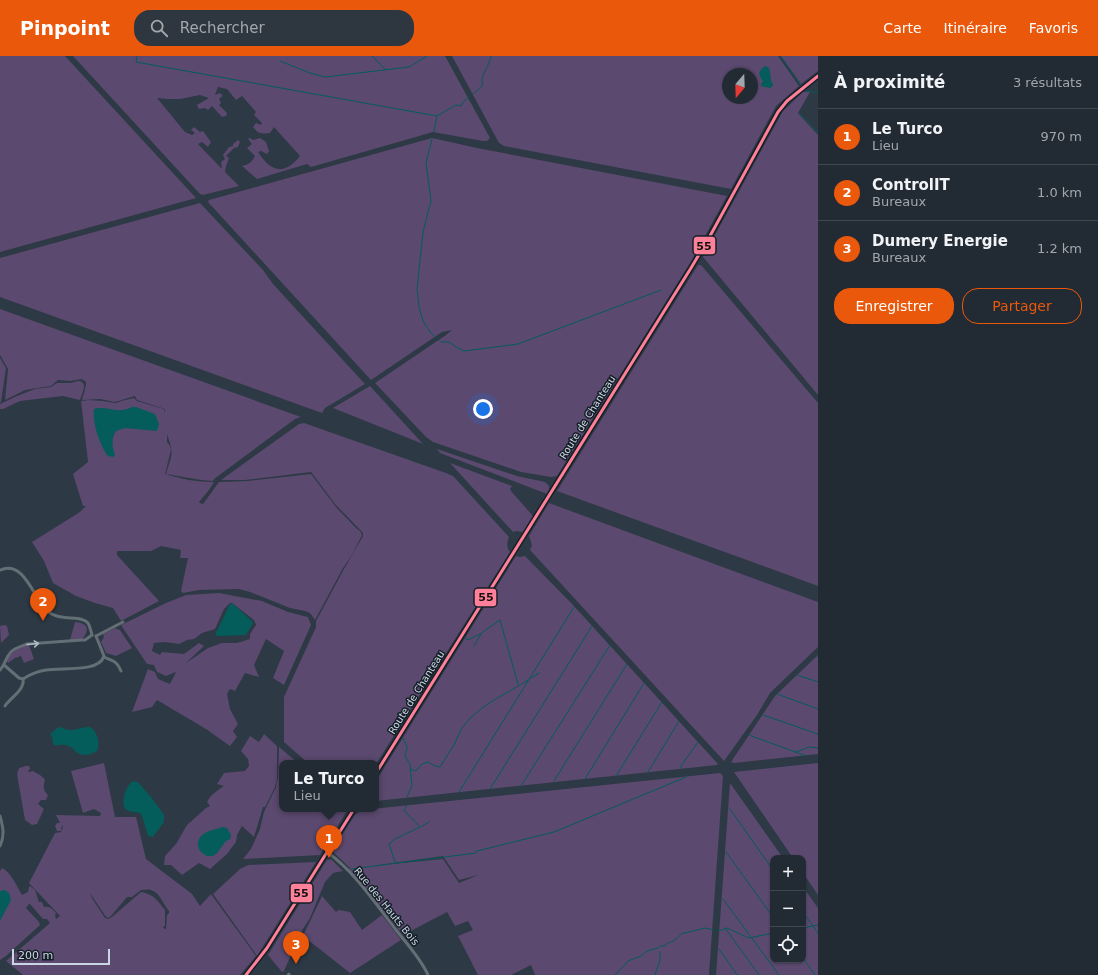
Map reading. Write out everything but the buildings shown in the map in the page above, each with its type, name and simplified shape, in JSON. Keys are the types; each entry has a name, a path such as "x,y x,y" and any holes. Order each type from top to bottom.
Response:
{"main road":[{"name":"Route de Chanteau","path":"379,768 691,268 775,116 800,89 818,76"},
{"path":"246,975 264,952 352,812"}],"street":[{"path":"0,570 6,568 20,573 26,579 47,611 59,617 83,620 89,626 92,635"},
{"path":"0,670 10,653 19,647 27,644 85,640 92,635 96,636 123,622"},
{"path":"4,665 19,678 23,679 46,670 92,666 101,662 104,658 104,653 96,636"},
{"path":"104,658 116,662 121,671"},
{"path":"5,706 23,687 23,679"},
{"path":"0,816 4,830 3,840 0,846"},
{"name":"Rue des Hauts Bois","path":"327,852 342,864 358,881 425,968 428,975"}],"shaded area":[{"path":"0,56 65,56 196,198 0,252"},
{"path":"73,56 445,56 490,138 487,141 483,141 433,132 311,167 307,164 257,179 242,166 250,163 255,156 247,148 252,144 248,139 250,138 253,140 260,138 266,142 269,151 267,154 261,151 258,152 268,164 278,169 289,167 300,156 274,127 270,133 260,133 256,131 253,127 256,123 261,125 262,123 254,115 256,112 242,96 236,100 227,89 218,87 215,95 220,93 223,96 219,99 221,103 219,105 227,113 226,116 222,117 212,106 208,110 205,108 199,109 197,105 209,98 200,95 180,99 157,98 185,132 192,135 195,133 191,130 194,127 200,132 203,131 211,142 208,147 202,142 198,144 222,169 221,162 225,159 223,155 229,147 233,146 233,144 238,140 240,142 238,147 234,148 226,156 229,158 225,172 239,186 203,195 200,194"},
{"path":"452,56 778,56 799,86 776,106 731,189 504,146 499,143"},
{"path":"781,56 818,56 818,71 801,84"},
{"path":"765,66 768,67 770,71 773,84 770,88 761,86 763,81 760,73 761,69"},
{"path":"803,92 810,92 798,113 818,135 818,395 703,257 783,111"},
{"path":"432,138 727,196 690,263 557,476 551,477 521,472 433,442 426,437 375,383 452,330 442,332 371,380 208,202 209,200"},
{"path":"200,203 263,270 273,284 365,384 325,408 322,413 0,297 0,258"},
{"path":"698,265 701,265 818,403 818,586 557,491"},
{"path":"0,309 301,417 295,419 213,481 166,474 172,451 167,434 167,442 171,450 165,474 189,480 214,482 199,502 203,504 219,482 248,481 311,474 336,507 360,531 362,535 315,620 310,613 290,608 239,589 199,590 183,593 181,591 188,558 180,558 181,550 161,546 151,551 117,551 117,555 159,601 121,621 113,608 76,596 53,583 44,561 32,542 80,512 86,506 83,506 73,474 88,462 81,401 89,400 116,403 134,398 137,401 164,409 165,413 165,409 137,400 135,396 115,402 100,399 82,400 86,382 82,379 70,381 58,380 51,386 25,390 5,400 8,369 0,355"},
{"path":"0,358 6,368 0,403"},
{"path":"78,381 83,383 84,386 80,400 63,396 20,401 0,409 0,404 35,389 51,387 57,383 71,383"},
{"path":"370,386 423,444 333,408"},
{"path":"132,407 155,414 159,424 157,431 125,428 116,431 112,443 115,455 113,457 108,456 97,434 94,420 94,409 103,408 122,410"},
{"path":"304,423 453,476 509,537 507,544 510,552 379,760 305,760 284,742 284,697 316,627 316,621 363,536 363,533 335,504 311,472 245,480 221,480 299,424"},
{"path":"437,449 517,476 545,482 549,486 549,489 547,494 440,453"},
{"path":"450,463 512,486 510,489 511,491 533,516 523,532 513,532"},
{"path":"549,503 818,602 818,647 770,693 757,715 724,761 530,550 532,545 529,536"},
{"path":"516,556 525,556 573,605 718,764 379,801 379,776"},
{"path":"219,593 262,601 288,612 308,617 311,625 284,685 273,678 284,651 266,639 254,665 259,677 245,673 235,691 230,689 227,694 230,709 238,724 233,731 237,737 230,746 206,729 157,700 152,707 132,712 148,669 155,672 158,679 170,684 176,672 166,676 157,672 154,665 147,664 121,625 186,595","holes":["232,603 254,620 256,625 250,634 250,639 237,643 222,643 208,648 186,663 204,646 199,643 184,654 162,652 160,655 152,651 154,643 165,642 179,644 187,640 194,639 202,633 215,629 224,609"]},
{"path":"230,604 233,604 253,622 246,635 215,635"},
{"path":"75,622 85,625 87,629 82,639 70,640"},
{"path":"0,626 7,626 9,635 1,643"},
{"path":"115,628 120,630 132,648 116,656 106,653 101,642 104,637 103,634"},
{"path":"29,645 34,659 24,663 21,656 8,663 7,661 13,652 19,648"},
{"path":"818,655 818,754 734,763 731,762 775,696"},
{"path":"61,727 69,730 86,727 92,728 95,731 98,740 97,751 92,754 84,755 78,754 66,745 55,746 50,734 57,728"},
{"path":"264,734 277,746 277,779 275,787 265,807 263,807 254,837 242,826 237,835 236,842 227,854 210,869 199,863 182,875 171,865 164,865 165,856 176,844 187,825 210,806 207,802 210,797 224,786 217,784 224,773 245,771 249,766 248,759 241,751 250,736 259,742"},
{"path":"279,747 294,760 279,760 279,812 346,812 320,855 243,859 251,849 260,829 264,812 276,788 278,779"},
{"path":"104,763 115,817 136,817 146,859 192,894 200,906 211,894 256,956 240,975 23,975 6,961 50,923 47,919 43,919 30,904 26,908 40,925 0,960 0,871 2,868 11,876 22,895 28,892 30,886 35,890 39,902 42,902 44,907 49,907 56,913 56,919 60,916 29,883 55,833 61,832 63,827 62,825 61,831 57,831 55,826 57,823 60,823 56,815 100,816 101,813 94,809 83,813 71,771","holes":["141,890 150,890 160,896 169,911 167,915 166,929 163,928 165,925 165,910 155,898 149,894 141,892 108,919 105,918 90,893 108,918 127,897 132,897"]},
{"path":"818,763 818,895 806,877 806,855 791,855 734,772"},
{"path":"29,766 29,772 33,771 44,778 44,788 48,795 46,800 41,800 38,804 44,809 37,824 32,825 25,820 17,774 19,768"},
{"path":"720,773 723,776 709,975 535,975 531,965 511,975 478,975 458,936 473,930 468,921 455,926 447,912 403,935 349,869 350,868 332,851 355,815 359,812 379,812 379,808","holes":["443,856 459,880 478,875 459,883 443,859 371,866"]},
{"path":"133,781 138,782 164,815 164,822 153,837 148,836 140,813 128,811 125,807 124,795 130,783"},
{"path":"730,783 781,855 770,855 770,963 806,963 806,891 818,908 818,975 716,975"},
{"path":"223,827 227,828 231,835 230,839 226,841 213,856 207,856 202,853 198,844 201,836"},
{"path":"331,859 343,871 333,873 325,882 310,918 301,932 284,971 282,972 268,955 327,860"},
{"path":"316,862 257,956 213,894 240,869 248,865"},
{"path":"5,890 9,893 11,900 0,921 0,891"},
{"path":"322,896 336,912 339,910 350,912 362,930 382,915 401,940 350,973 303,936"}],"waterway":[{"path":"137,56 136,62 437,116"},
{"path":"372,56 386,70"},
{"path":"280,61 310,73 325,77 409,67 427,56"},
{"path":"472,94 482,86 482,77 490,62 491,56"},
{"path":"780,56 802,87"},
{"path":"804,89 805,91 818,93"},
{"path":"434,132 437,116 456,105 461,106 469,97"},
{"path":"800,114 818,133"},
{"path":"432,139 426,163 431,201 423,232 417,289 419,307 423,321 430,332 436,337"},
{"path":"439,340 441,342 449,342 464,351 518,344 661,290"},
{"path":"459,792 574,607"},
{"path":"465,638 468,640 480,634 500,620 518,684"},
{"path":"490,789 592,626"},
{"path":"474,646 481,634"},
{"path":"521,786 610,645"},
{"path":"554,781 627,664"},
{"path":"531,678 539,673"},
{"path":"797,675 818,682"},
{"path":"410,769 416,771 422,764 428,762 440,767 455,743 463,726 471,717 486,705 528,680"},
{"path":"585,779 644,683"},
{"path":"777,694 818,709"},
{"path":"616,776 662,702"},
{"path":"763,715 818,734"},
{"path":"648,772 679,721"},
{"path":"749,735 806,756"},
{"path":"403,738 407,747 405,754 410,764 412,786 407,797"},
{"path":"681,768 698,742"},
{"path":"796,752 809,747 818,748"},
{"path":"351,869 476,853 477,851 554,832 686,777"},
{"path":"395,862 389,844 395,839 420,827 404,810 407,805"},
{"path":"730,809 770,866"},
{"path":"421,827 429,822"},
{"path":"726,852 770,913"},
{"path":"723,899 779,975"},
{"path":"806,916 818,933"},
{"path":"806,927 818,925"},
{"path":"615,975 628,961 641,956 647,951 660,946 665,946 682,933 705,928 714,930"},
{"path":"725,928 759,975"},
{"path":"718,930 727,928 749,938 770,934"},
{"path":"719,949 737,975"},
{"path":"655,975 660,960 660,952"},
{"path":"806,962 815,975"}],"transit line":[{"name":"55","path":"379,768 691,268 778,112 787,101 818,76"},
{"name":"55","path":"246,975 267,948 352,812"}],"place":[{"name":"ControlIT","path":"43,621"},
{"name":"Le Turco","path":"329,858"},
{"name":"Dumery Energie","path":"296,964"}]}
